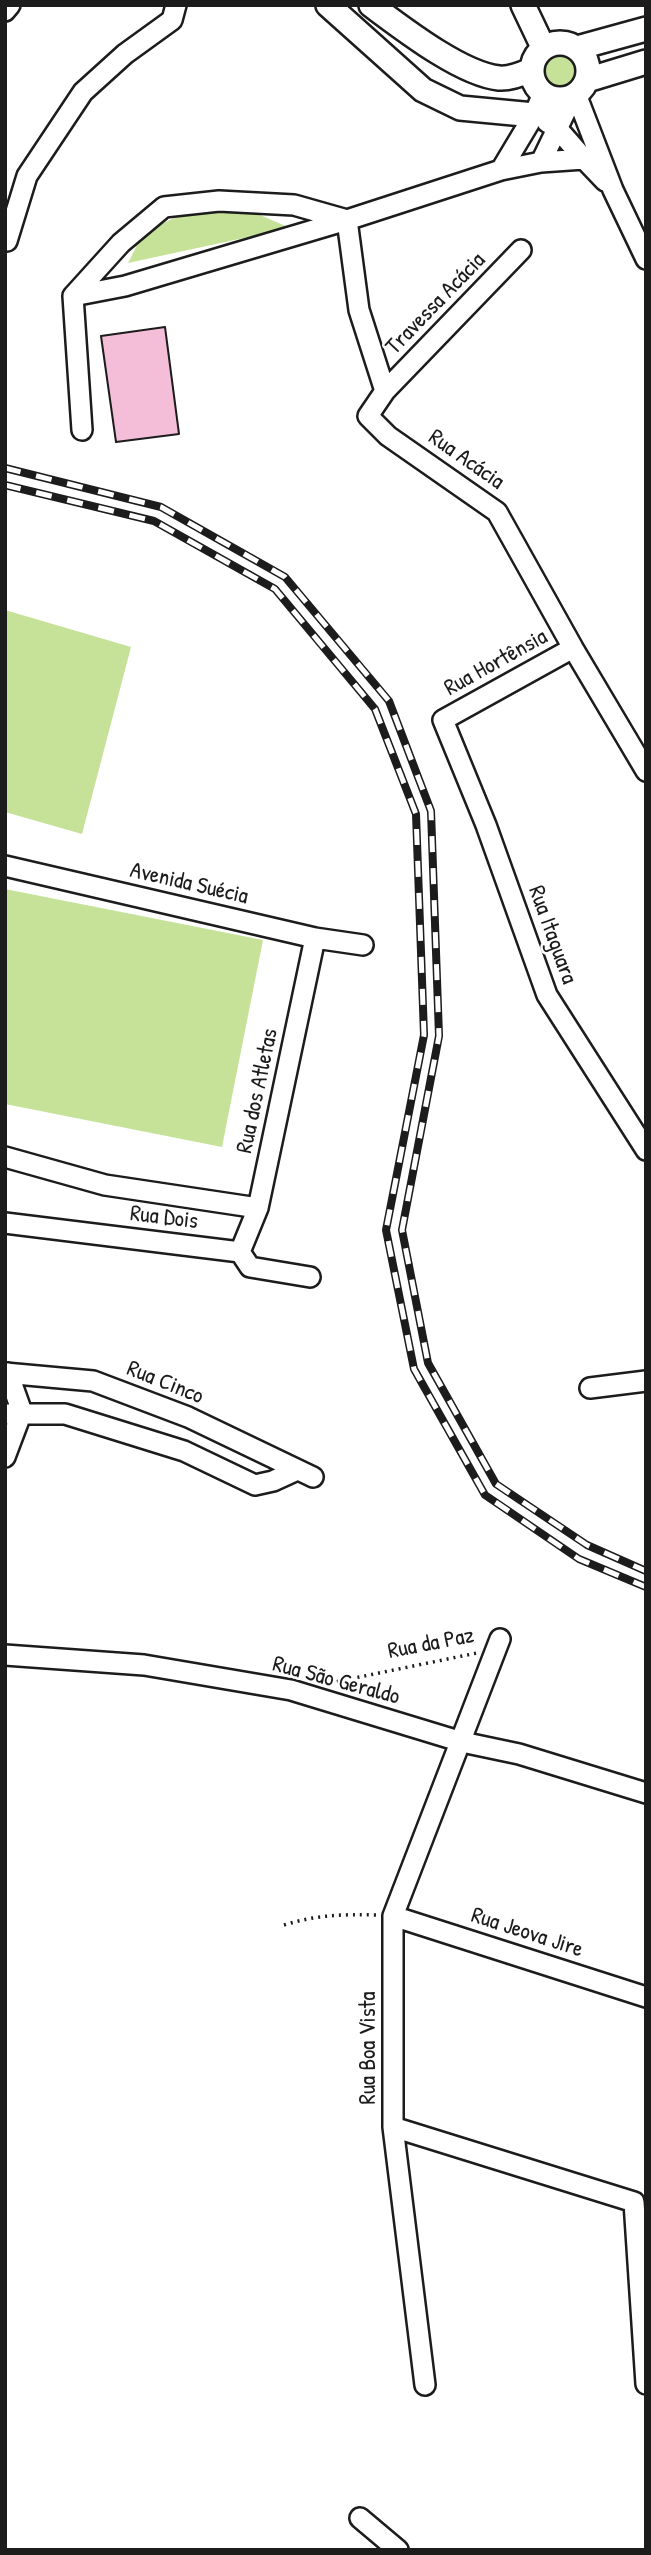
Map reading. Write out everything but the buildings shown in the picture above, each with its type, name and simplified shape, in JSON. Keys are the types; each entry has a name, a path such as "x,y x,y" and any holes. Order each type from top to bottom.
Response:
{"street":[{"path":"5,11 10,5"},
{"path":"7,241 27,176 83,92 125,54 172,20 176,5"},
{"path":"328,5 424,90 460,108 538,104 559,99 646,62"},
{"path":"371,5 429,47 472,70 500,78 531,70"},
{"path":"523,5 543,47"},
{"path":"613,190 538,104 531,70 543,47 560,42 577,48 646,29"},
{"path":"541,162 576,92 587,62 577,48"},
{"path":"576,92 613,190 646,258"},
{"path":"501,170 538,104"},
{"path":"73,296 125,286 347,220 501,170 541,162 584,159"},
{"path":"82,430 73,296 121,243 164,207 219,201 294,205 347,220"},
{"path":"347,220 359,310 385,391"},
{"path":"121,243 116,259 116,271 125,286"},
{"name":"Travessa Acácia","path":"385,391 521,250"},
{"name":"Rua Acácia","path":"385,391 368,416 388,436 497,512 646,771"},
{"name":"Rua Hortênsia","path":"443,720 573,648"},
{"name":"Rua Itaguara","path":"443,720 486,825 547,995 646,1150"},
{"name":"Avenida Suécia","path":"5,866 315,938 363,946"},
{"name":"Rua dos Atletas","path":"240,1252 258,1208 315,938"},
{"path":"5,1157 105,1185 258,1208"},
{"name":"Rua Dois","path":"5,1223 240,1252 250,1267 310,1277"},
{"path":"5,1457 13,1413 7,1373"},
{"name":"Rua Cinco","path":"7,1373 93,1381 188,1417 305,1473 255,1485 184,1451 92,1422 65,1414 13,1413"},
{"path":"590,1388 646,1381"},
{"name":"Rua Boa Vista","path":"498,1644 393,1916 393,2127 640,2204 646,2384"},
{"name":"Rua São Geraldo","path":"5,1655 144,1665 291,1690 462,1742 519,1754 646,1793"},
{"name":"Rua Jeova Jire","path":"393,1916 646,1997"},
{"path":"393,2127 425,2385"},
{"path":"360,2518 398,2550"}],"path":[{"name":"Rua da Paz","path":"291,1690 498,1644"},
{"path":"284,1925 337,1913 393,1916"}],"green space":[{"path":"559,49 574,55 580,70 574,85 559,91 544,85 538,70 544,55"},
{"path":"244,208 290,228 128,263 142,238 167,221 192,213"},
{"path":"5,610 131,647 82,834 5,812"},
{"path":"5,889 263,940 222,1147 5,1104"}],"railway":[{"path":"5,468 161,507 285,577 389,701 431,811 439,1036 402,1230 428,1363 496,1484 587,1545 646,1571"},
{"path":"5,485 154,521 275,589 375,709 416,814 424,1035 386,1230 414,1369 485,1495 579,1559 646,1587"}]}
